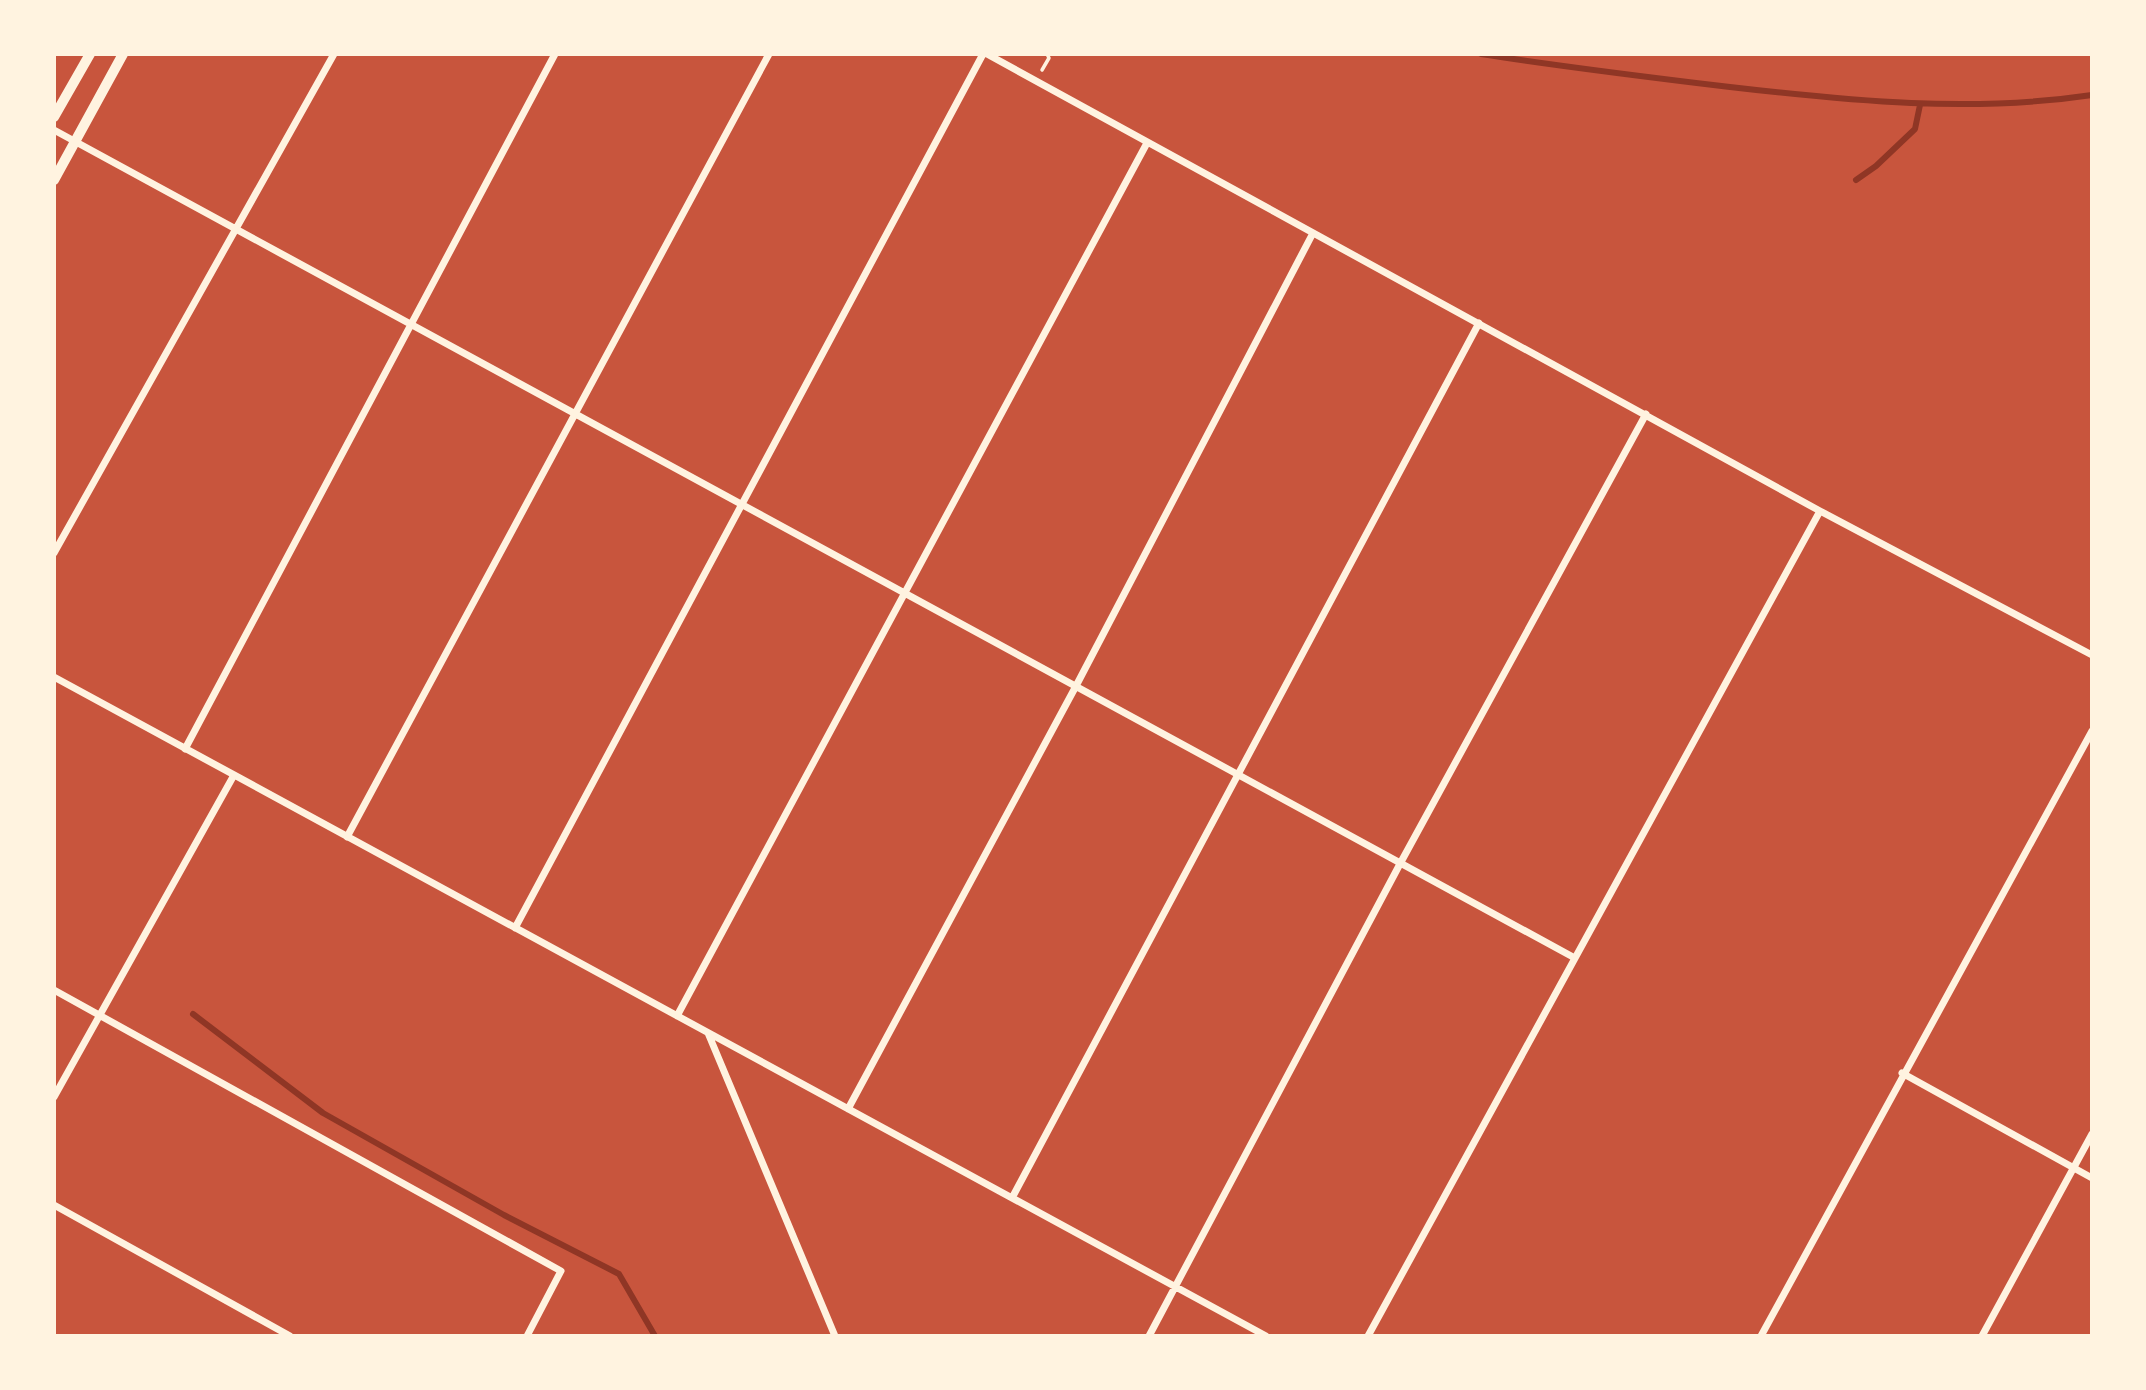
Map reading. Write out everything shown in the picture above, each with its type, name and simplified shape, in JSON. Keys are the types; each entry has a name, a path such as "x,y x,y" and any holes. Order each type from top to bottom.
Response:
{"street":[{"path":"54,117 90,54"},
{"path":"54,180 123,54"},
{"path":"54,553 334,54"},
{"path":"185,748 413,326 555,54"},
{"path":"348,837 769,54"},
{"path":"514,928 985,54 1820,511 2092,655"},
{"path":"54,130 1573,957"},
{"path":"677,1016 907,594 1147,143"},
{"path":"848,1109 1076,686 1313,233"},
{"path":"1012,1198 1479,323"},
{"path":"1149,1336 1401,862 1646,415"},
{"path":"1368,1336 1573,957 1820,511"},
{"path":"54,677 1266,1336"},
{"path":"1761,1336 1902,1073 2092,730"},
{"path":"54,1097 234,775"},
{"path":"54,990 561,1271 527,1336"},
{"path":"707,1032 835,1336"},
{"path":"1902,1073 2092,1178"},
{"path":"1982,1336 2092,1134"},
{"path":"54,1205 290,1336"}],"waterway":[{"path":"1481,54 1699,83 1866,100 2002,103 2092,95"},
{"path":"1856,180 1876,166 1915,129 1920,105"},
{"path":"193,1014 323,1113 504,1215 619,1274 655,1336"}]}
